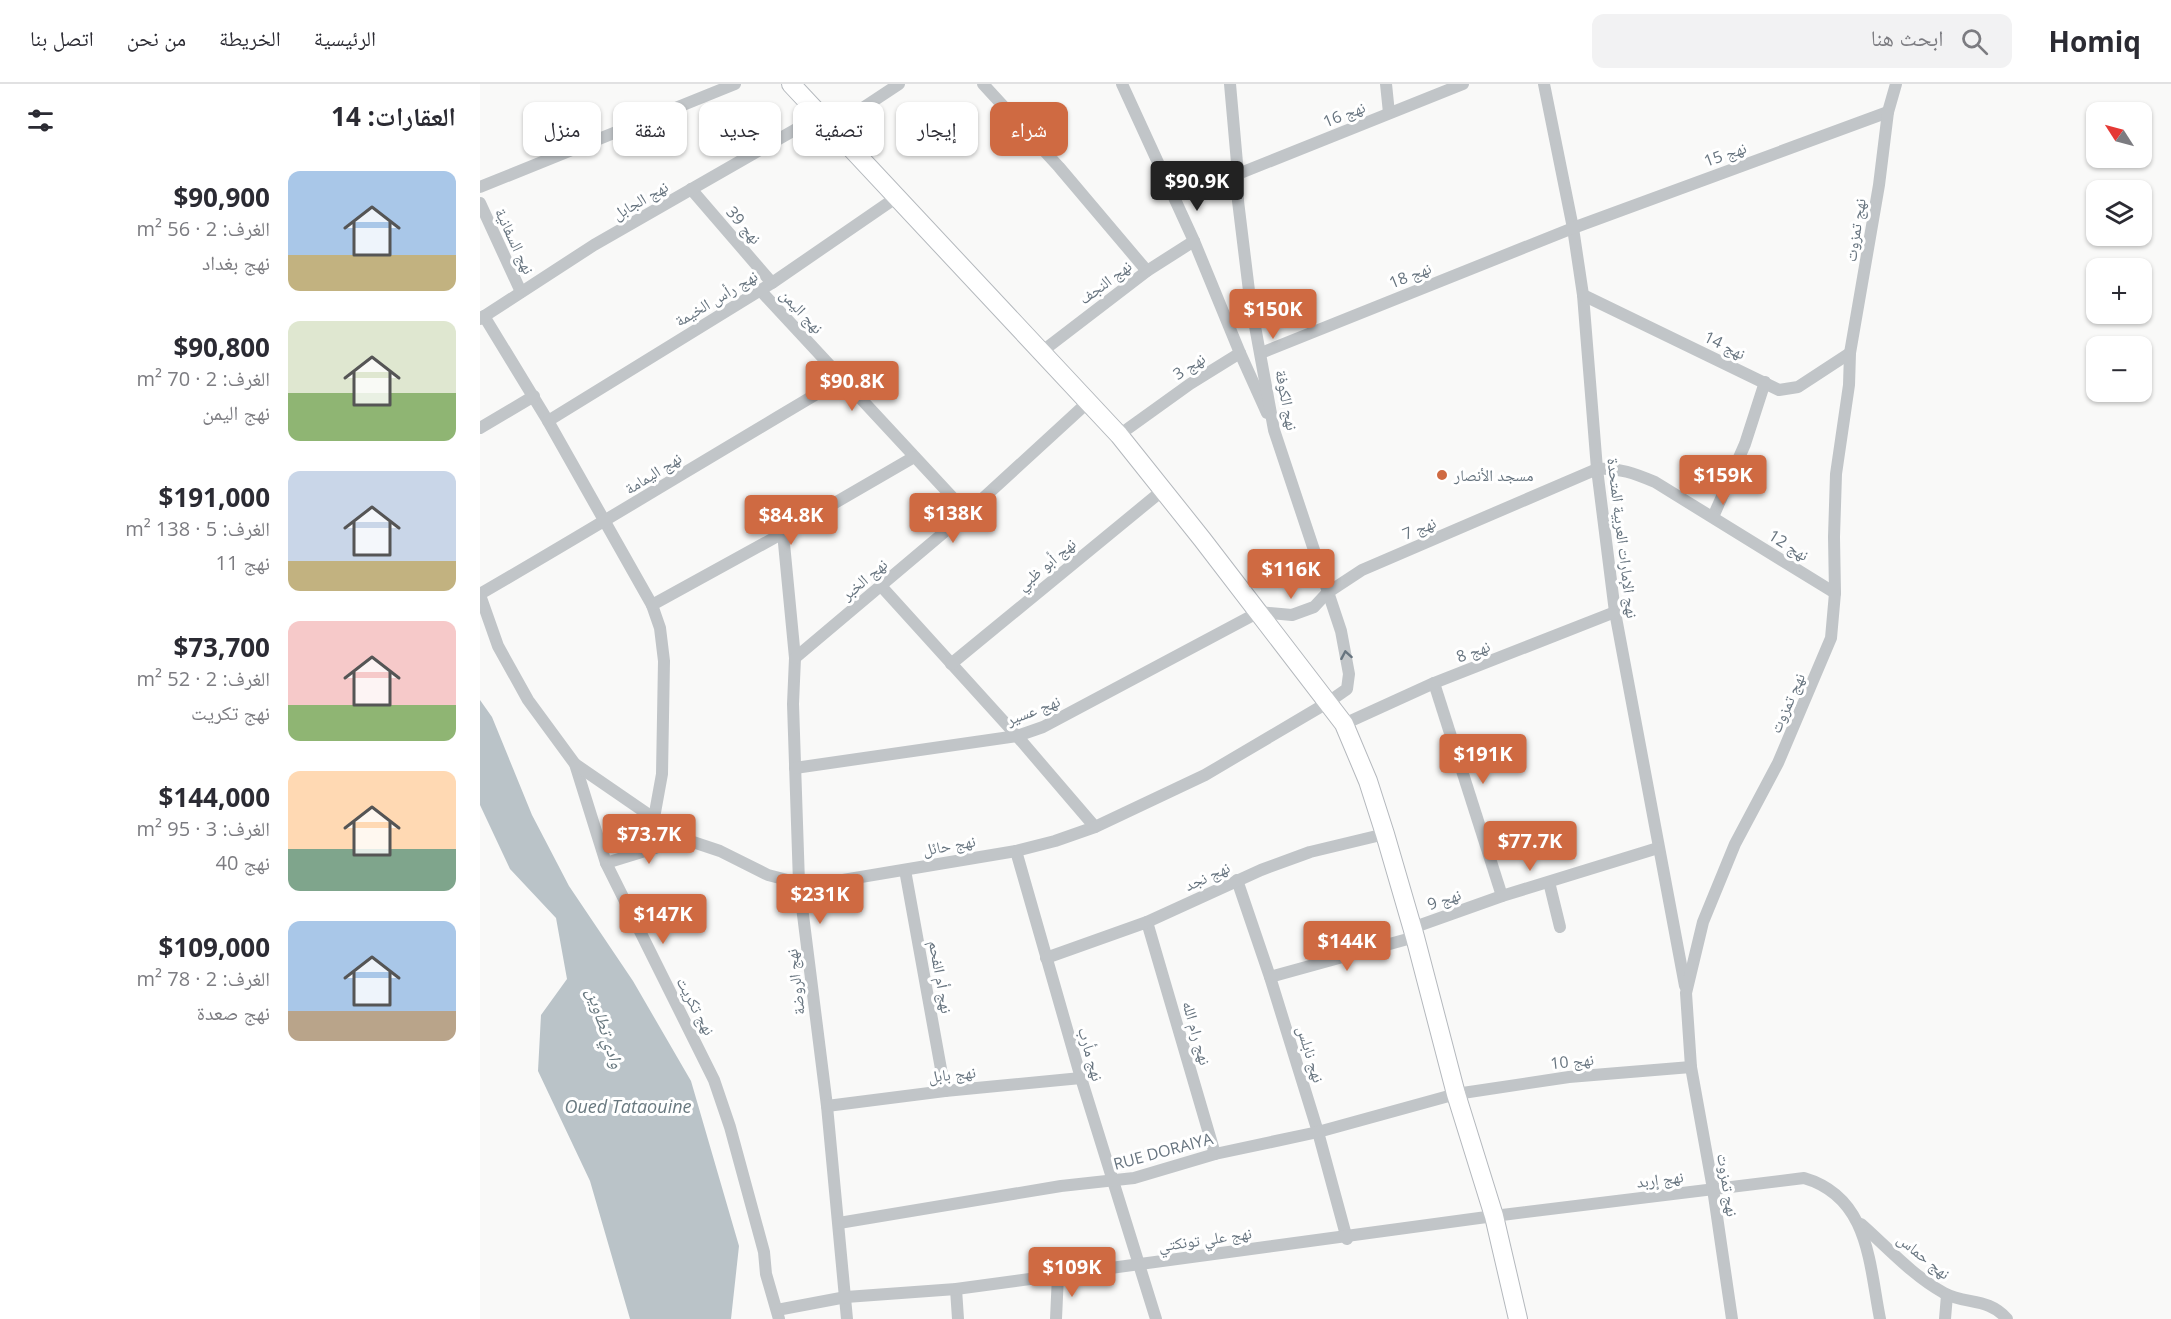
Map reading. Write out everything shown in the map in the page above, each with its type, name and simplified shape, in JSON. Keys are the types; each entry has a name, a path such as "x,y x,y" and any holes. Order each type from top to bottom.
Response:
{"main road":[{"path":"790,84 807,102"},
{"path":"858,156 1119,435 1344,724 1368,781 1414,933 1456,1094 1494,1216 1518,1319"}],"street":[{"path":"480,187 735,84"},
{"name":"نهج الجابل","path":"864,102 899,84"},
{"path":"983,84 1059,167 1147,271"},
{"path":"1122,84 1194,241 1274,430"},
{"name":"نهج الكوفة","path":"1230,84 1238,174 1238,201 1250,299 1274,430 1341,631 1349,674 1347,689 1327,704"},
{"path":"1386,84 1389,113"},
{"name":"نهج 16","path":"1238,174 1463,84"},
{"name":"نهج الإمارات العربية المتحدة","path":"1544,84 1573,228 1583,295 1597,469 1615,612 1686,993"},
{"name":"نهج تمزوت","path":"1732,1319 1713,1189 1691,1067 1686,993 1702,922 1735,844 1778,763 1831,638 1835,593 1836,474 1849,385 1850,353 1880,185 1888,112 1896,84"},
{"name":"نهج 15","path":"1573,228 1888,112"},
{"name":"نهج الجابل","path":"482,317 594,245 691,189 793,138"},
{"name":"نهج 39","path":"691,189 772,283"},
{"name":"نهج رأس الخيمة","path":"548,421 772,283 897,196"},
{"name":"نهج السفانية","path":"480,203 521,291"},
{"name":"نهج 18","path":"1261,352 1573,228"},
{"name":"نهج النجف","path":"1040,353 1147,271 1194,241"},
{"name":"نهج اليمن","path":"760,290 967,513"},
{"name":"نهج 14","path":"1583,295 1779,390 1798,387 1850,353"},
{"path":"482,317 534,396 652,605 660,628 664,661 662,774 654,818"},
{"name":"نهج 3","path":"1119,435 1190,384 1240,353"},
{"name":"نهج اليمامة","path":"480,595 842,379"},
{"path":"1713,517 1745,444 1765,382"},
{"path":"480,428 534,396"},
{"name":"نهج الخبر","path":"795,658 967,513 1087,403"},
{"path":"652,605 914,457"},
{"name":"نهج 12","path":"1597,469 1612,468 1634,473 1655,482 1835,593"},
{"name":"نهج 7","path":"1258,612 1292,615 1314,607 1327,593 1362,570 1597,469"},
{"name":"نهج أبو ظبي","path":"951,664 1162,490"},
{"name":"نهج الروضة","path":"783,533 795,658 793,704 799,882 827,1106 848,1319"},
{"path":"881,586 1017,736 1095,827"},
{"name":"نهج تكريت","path":"480,595 498,646 528,700 575,764 606,863 714,1080 734,1138 764,1252 766,1274 778,1314"},
{"name":"نهج عسير","path":"795,768 1017,736 1043,727 1079,709 1258,612"},
{"name":"نهج 8","path":"1344,724 1434,683 1615,612"},
{"path":"1434,683 1502,896"},
{"name":"نهج حائل","path":"575,764 684,839 720,852 768,875 799,882 843,880 1016,851 1095,827 1205,776 1327,704"},
{"name":"نهج نجد","path":"1046,958 1147,922 1237,880 1310,852 1385,834"},
{"path":"606,863 684,839"},
{"name":"نهج 9","path":"1270,977 1414,933 1502,896 1658,848"},
{"name":"نهج مأرب","path":"1016,851 1081,1078 1156,1319"},
{"name":"نهج أم الفحم","path":"905,870 945,1091"},
{"name":"نهج نابلس","path":"1237,880 1318,1132 1346,1238"},
{"path":"1549,882 1560,927"},
{"name":"نهج رام الله","path":"1147,922 1215,1154"},
{"name":"نهج 10","path":"1456,1094 1569,1077 1691,1067"},
{"name":"نهج بابل","path":"827,1106 945,1091 1081,1078"},
{"name":"RUE DORAIYA","path":"839,1223 1061,1186 1134,1178 1215,1154 1318,1132 1456,1094"},
{"name":"نهج إربد","path":"1494,1216 1804,1178 1828,1186 1848,1206 1858,1221"},
{"name":"نهج علي تونكتي","path":"778,1314 846,1297 956,1289 1346,1238 1494,1216"},
{"path":"1858,1221 1865,1240 1880,1319"},
{"name":"نهج حماس","path":"1858,1221 1927,1283 1947,1295 1999,1309 2007,1319"},
{"path":"1056,1319 1058,1275"},
{"path":"956,1289 958,1319"},
{"path":"1945,1319 1947,1295"}],"water":[{"name":"Oued Tataouine","path":"480,700 492,717 532,815 569,886 633,981 691,1081 739,1246 731,1319 630,1319 590,1181 538,1071 541,1015 567,979 556,918 510,869 480,805"}],"place":[{"name":"مسجد الأنصار","path":"1442,475"}],"water label":[{"name":"وادي تطاوين","path":"606,1028"}]}
